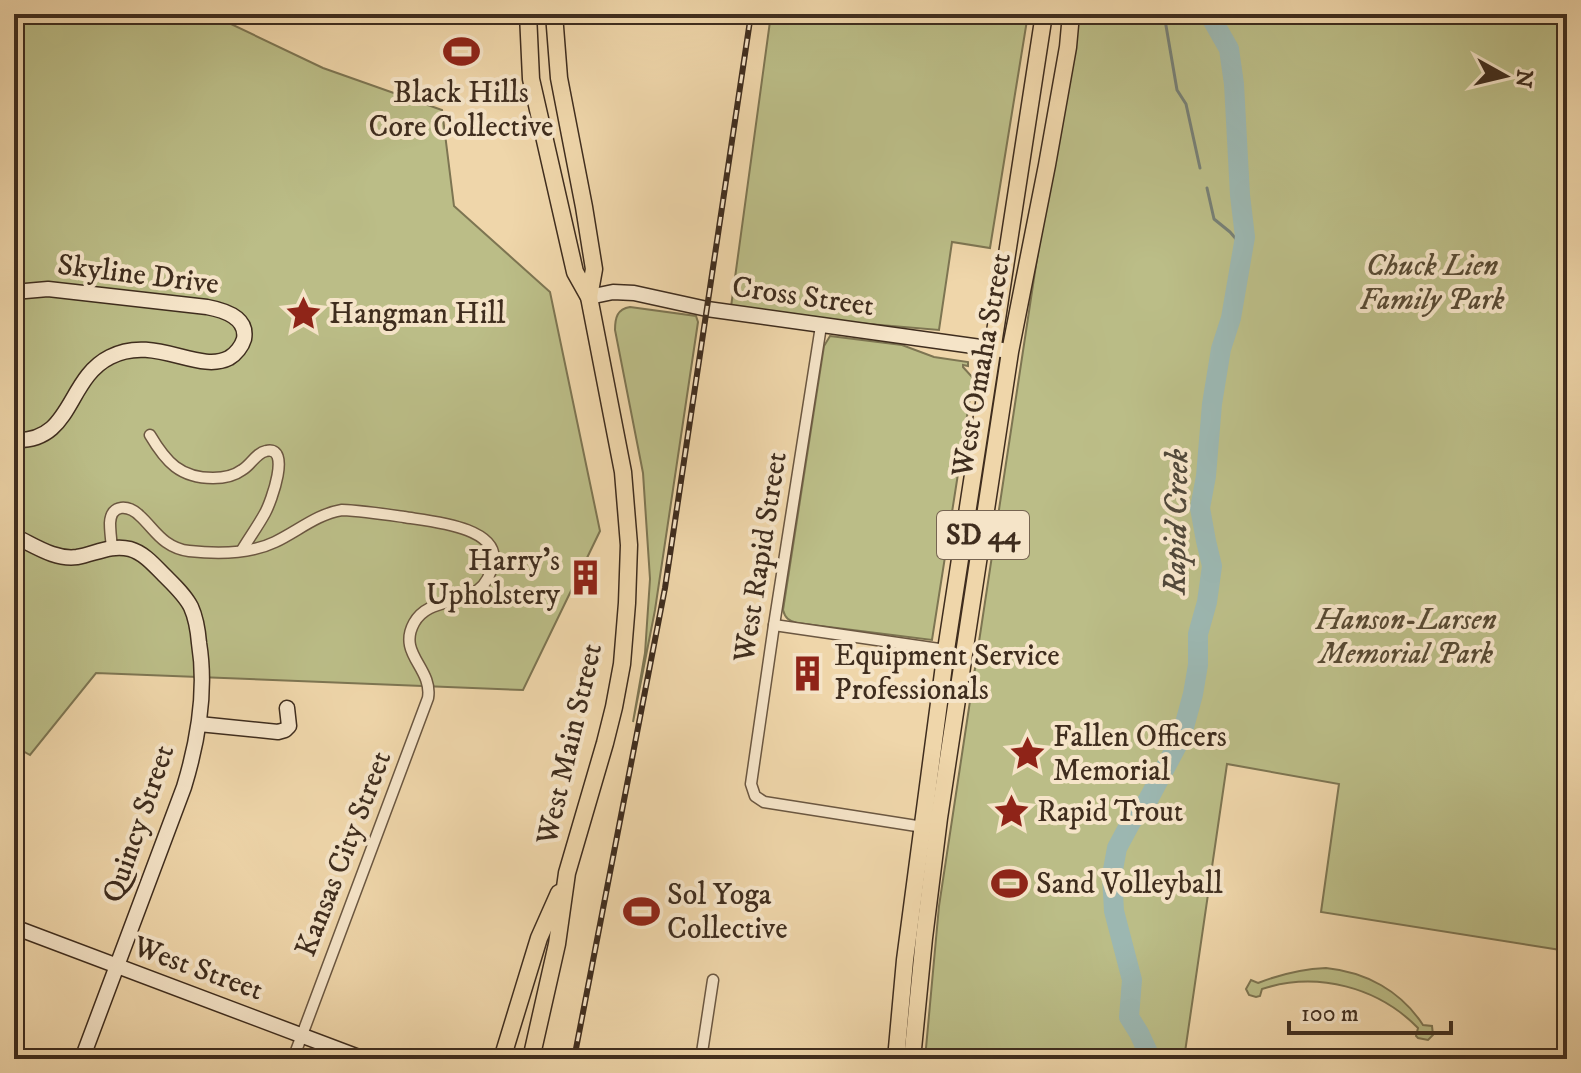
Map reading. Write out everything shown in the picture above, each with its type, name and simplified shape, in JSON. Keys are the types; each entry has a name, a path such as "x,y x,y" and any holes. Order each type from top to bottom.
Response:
{"main road":[{"name":"West Main Street","path":"528,14 531,79 575,272 589,297 623,472 629,545 622,664 614,707 567,873 557,944 531,1059"},
{"path":"545,14 552,100 569,174 584,207"},
{"name":"West Main Street","path":"554,14 562,98 594,269 589,297"},
{"name":"West Omaha Street","path":"896,1059 905,960 946,650 1044,14"},
{"name":"West Omaha Street","path":"912,1059 939,818 1010,352 1047,165 1071,14"},
{"path":"502,1059 539,938 567,873"}],"street":[{"name":"Skyline Drive","path":"14,292 48,289 207,307 232,314 244,331 237,352 219,361 198,360 151,349 118,353 107,358 87,376 63,416 47,433 30,441 14,440"},
{"name":"Cross Street","path":"589,297 613,292 634,293 707,309 1010,352"},
{"name":"West Rapid Street","path":"821,326 751,784 755,796 764,802 923,827"},
{"path":"14,536 63,557 112,547 111,514 123,506 140,515 174,548 193,551 242,550 267,509 280,458 277,453 266,451 258,454 247,467 231,476 197,477 169,463 150,435"},
{"name":"Kansas City Street","path":"242,550 275,542 330,512 355,510 446,523 486,541 494,556 489,576 478,590 426,610 410,633 411,651 430,689 424,711 293,1059"},
{"name":"Quincy Street","path":"82,1059 184,787 194,754 202,682 201,656 190,605 143,555 130,549 112,547"},
{"path":"774,625 946,650"},
{"path":"199,724 278,732 289,726 287,708"},
{"name":"West Street","path":"14,927 364,1059"},
{"path":"701,1059 713,980"}],"green space":[{"path":"14,14 210,14 323,68 442,110 454,206 550,292 600,531 523,690 96,673 30,755 14,746"},
{"path":"771,14 1028,14 990,248 952,242 939,330 833,321 731,307"},
{"path":"1074,14 1567,14 1567,951 1321,912 1339,784 1227,764 1184,1059 925,1059 939,906"},
{"path":"630,307 696,316 698,322 655,610 633,722 645,653 650,579 643,473 615,330 618,315"},
{"path":"830,336 902,345 934,357 968,362 968,366 963,367 973,378 932,640 797,623 784,613 824,346"},
{"path":"1326,968 1355,974 1381,985 1404,1002 1423,1025 1432,1026 1433,1035 1428,1040 1418,1038 1418,1028 1402,1014 1366,993 1346,986 1304,982 1283,984 1262,989 1260,996 1256,997 1249,995 1246,989 1251,980 1258,983 1291,972"}],"waterway":[{"path":"1164,14 1177,90 1186,104 1200,168"},
{"name":"Rapid Creek","path":"1151,1059 1129,1017 1132,980 1114,911 1112,875 1117,848 1148,800 1181,738 1193,694 1198,665 1198,634 1212,566 1200,508 1221,349 1231,318 1245,237 1229,49 1212,14"},
{"path":"1207,188 1214,219 1243,247"}],"railway":[{"path":"574,1059 665,588 751,14"}],"place":[{"name":"Black Hills Core Collective","path":"461,52"},
{"name":"Hangman Hill","path":"303,314"},
{"name":"Harry's Upholstery","path":"586,578"},
{"name":"Equipment Service Professionals","path":"808,673"},
{"name":"Fallen Officers Memorial","path":"1027,754"},
{"name":"Rapid Trout","path":"1011,812"},
{"name":"Sand Volleyball","path":"1010,884"},
{"name":"Sol Yoga Collective","path":"641,912"}],"park label":[{"name":"Chuck Lien Family Park","path":"1432,283"},
{"name":"Hanson-Larsen Memorial Park","path":"1406,637"}]}
